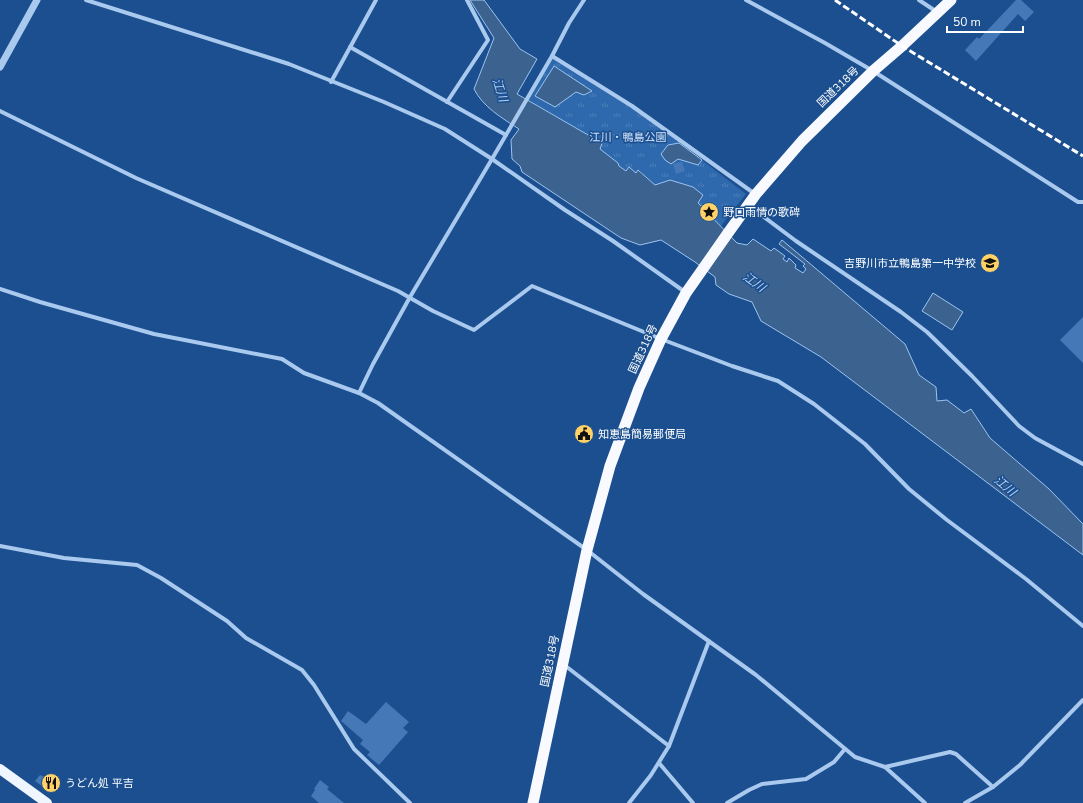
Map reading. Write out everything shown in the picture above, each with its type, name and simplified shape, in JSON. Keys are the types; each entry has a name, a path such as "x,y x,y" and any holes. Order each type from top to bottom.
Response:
{"highway":[{"name":"国道318号","path":"533,803 586,550 610,466 639,388 661,339 686,293 756,194 802,141 836,106 951,0"}],"main road":[{"path":"0,769 47,803"}],"street":[{"path":"0,67 37,0"},
{"path":"86,0 289,64 384,102 445,129 613,241 686,293"},
{"path":"332,82 376,0"},
{"path":"448,102 488,40 467,0"},
{"path":"359,393 373,364 410,297 510,129 569,23 584,0"},
{"path":"746,0 873,71 1078,202 1083,202"},
{"path":"919,0 937,12"},
{"path":"350,47 506,135"},
{"path":"552,56 633,106 756,194"},
{"path":"0,111 136,178 410,297 433,311 474,330 532,286 661,339 732,366 778,381 814,404 865,444 909,489 947,520 1026,579 1083,626"},
{"path":"748,205 796,241 901,312 926,332 972,376 1019,426 1035,438 1083,464"},
{"path":"0,289 40,302 154,334 282,359 304,373 359,393 378,404 586,550 643,594 756,675 855,757 885,767 925,803"},
{"path":"0,546 64,558 137,565 161,578 226,621 246,638 302,670 314,685 354,749 410,803"},
{"path":"629,803 659,763 669,746 709,641"},
{"path":"563,664 669,746"},
{"path":"965,803 993,787 1020,765 1083,700"},
{"path":"727,803 762,784 806,779 834,762 845,749"},
{"path":"885,767 950,752 956,754 993,787"},
{"path":"659,763 693,803"}],"green space":[{"name":"江川・鴨島公園","path":"552,56 633,107 746,194 720,227 698,203 670,180 655,185 639,170 636,173 626,171 600,149 601,143 527,99"}],"water":[{"name":"江川","path":"470,0 484,0 520,49 537,59 517,94 602,143 600,149 626,171 629,167 636,173 638,170 655,185 670,180 693,187 703,195 698,203 737,243 747,245 753,239 771,251 774,248 785,256 783,259 787,262 789,258 796,265 795,268 803,273 806,269 803,266 805,264 779,244 782,240 905,344 919,375 936,387 937,401 947,400 964,413 971,409 990,438 1049,489 1083,524 1083,555 821,357 761,321 752,302 729,294 716,285 715,277 695,262 661,240 640,245 621,238 522,172 520,166 512,159 511,140 519,129 488,107 474,89 494,38"},
{"path":"554,66 592,91 584,95 576,92 555,107 535,96"},
{"path":"679,143 702,160 698,165 678,159 671,164 665,160 661,154 668,145"},
{"path":"933,293 963,312 952,330 922,311"}],"building":[{"path":"1016,0 1021,0 1034,12 1025,21 1018,14 976,61 965,50 977,37 979,39"},
{"path":"682,162 685,171 676,174 673,164"},
{"path":"1083,317 1083,363 1060,340"},
{"path":"386,702 409,722 403,728 408,732 379,765 367,755 370,752 360,744 363,740 341,721 348,711 366,724"},
{"path":"40,775 57,784 52,793 35,781"},
{"path":"320,780 329,787 327,789 344,803 319,803 311,796"}],"railway":[{"path":"835,0 902,46 1083,156"}],"place":[{"name":"野口雨情の歌碑","path":"709,212"},
{"name":"吉野川市立鴨島第一中学校","path":"990,263"},
{"name":"知恵島簡易郵便局","path":"584,434"},
{"name":"うどん処 平吉","path":"51,783"}]}
